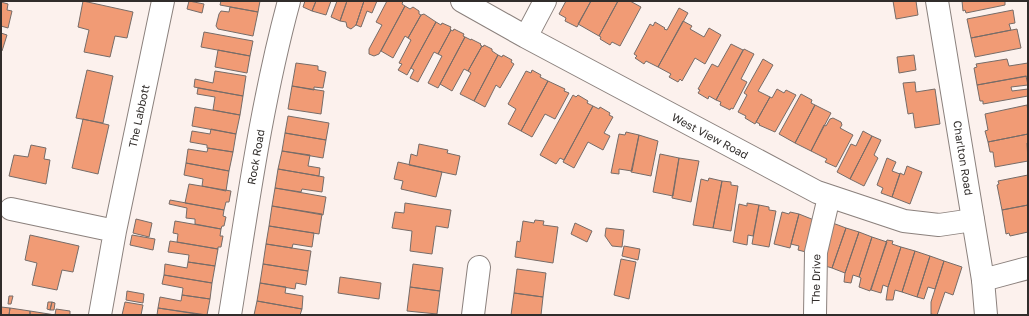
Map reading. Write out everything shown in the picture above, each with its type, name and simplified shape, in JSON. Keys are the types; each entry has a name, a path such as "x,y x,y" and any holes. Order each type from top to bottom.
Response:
{"street":[{"name":"The Labbott","path":"100,315 114,231 163,1"},
{"name":"Rock Road","path":"230,315 272,71 278,41 289,1"},
{"name":"West View Road","path":"462,1 526,37 817,192 904,221 939,225 973,220"},
{"path":"526,37 545,1"},
{"name":"Charlton Road","path":"937,1 983,280 986,315"},
{"name":"The Drive","path":"816,315 816,252 829,197"},
{"path":"12,209 114,231"},
{"path":"473,315 479,267"},
{"path":"983,280 1028,268"}],"building":[{"path":"83,1 133,12 127,38 115,36 110,57 84,52 89,30 78,27"},
{"path":"189,1 204,4 202,13 187,9"},
{"path":"221,1 260,1 258,12 220,5"},
{"path":"305,1 316,1 312,11 303,7"},
{"path":"316,1 331,1 326,15 312,11"},
{"path":"337,1 347,1 340,21 331,17"},
{"path":"347,1 364,1 356,25 351,29 347,27 346,22 340,21"},
{"path":"364,1 377,1 372,13 367,11 361,27 356,25"},
{"path":"387,1 403,1 402,4 405,6 379,54 374,56 369,54 369,49 382,25 376,22"},
{"path":"566,1 591,1 577,27 565,21 566,18 559,14"},
{"path":"591,1 618,1 599,36 578,24"},
{"path":"618,1 630,1 641,7 620,46 612,42 610,45 600,39 601,37 599,36"},
{"path":"893,1 916,1 918,15 896,19"},
{"path":"962,1 1005,1 1005,5 966,13 965,10 963,11"},
{"path":"1,2 8,4 7,10 12,11 8,28 1,26"},
{"path":"405,6 410,9 413,7 419,11 419,14 421,15 408,38 405,36 393,58 381,51"},
{"path":"230,7 258,12 253,36 218,29 216,26 219,14 221,11 229,12"},
{"path":"679,8 688,13 658,67 646,61 644,64 635,58 637,56 634,54 650,24 653,26 655,22 667,30"},
{"path":"1013,10 1015,23 1009,24 1011,30 971,38 967,19"},
{"path":"424,14 436,22 407,75 398,70 402,64 399,63 411,40 408,38 421,15"},
{"path":"683,21 692,26 690,29 704,37 709,28 721,35 705,64 695,58 682,81 680,79 678,82 669,77 671,74 658,67"},
{"path":"436,22 441,25 442,23 451,27 451,30 438,54 434,52 418,82 410,78 414,70 411,68"},
{"path":"454,29 464,34 463,36 465,37 438,88 428,83 442,56 438,54 451,30 453,31"},
{"path":"1017,29 1021,48 975,57 971,38"},
{"path":"204,32 253,41 250,56 201,47"},
{"path":"1,33 7,35 2,51 1,51"},
{"path":"465,37 481,44 480,45 482,46 468,71 464,69 452,91 440,84"},
{"path":"731,44 743,50 716,100 709,96 708,99 698,93 700,90 698,89 712,64 718,67"},
{"path":"484,45 492,49 492,51 498,55 474,101 460,94 471,73 468,71"},
{"path":"744,49 754,54 741,79 747,82 733,109 731,108 730,110 720,105 721,102 716,100"},
{"path":"218,50 250,56 247,73 215,67"},
{"path":"498,55 502,57 503,55 512,60 511,62 514,64 500,88 496,85 485,107 474,101"},
{"path":"914,55 916,70 899,73 897,57"},
{"path":"763,59 773,65 758,91 770,97 755,124 745,118 746,116 738,112 747,95 744,93"},
{"path":"1007,59 1009,66 1028,63 1028,76 977,85 974,68 977,67 976,64"},
{"path":"296,63 318,66 318,70 326,72 323,88 314,87 314,90 292,86"},
{"path":"87,70 113,76 103,123 76,118"},
{"path":"532,70 541,75 540,77 548,81 521,131 508,124 516,109 508,104 526,71 531,73"},
{"path":"215,71 246,76 243,96 194,87 195,79 213,83"},
{"path":"1026,76 1028,85 1011,87 1012,91 1028,89 1028,96 983,104 983,101 980,101 977,85"},
{"path":"548,81 565,89 564,91 569,93 555,119 545,114 532,137 521,131"},
{"path":"915,82 916,92 935,89 940,124 915,128 913,113 908,114 903,83"},
{"path":"292,86 324,91 321,114 288,109"},
{"path":"198,88 243,96 240,115 213,110 215,97 197,94"},
{"path":"777,89 784,93 786,90 796,95 775,132 759,125 760,124 756,122 770,97 772,98"},
{"path":"801,94 812,100 811,103 815,105 795,143 779,134"},
{"path":"573,95 576,97 578,95 593,106 564,160 560,158 556,164 540,155"},
{"path":"815,105 831,113 811,151 795,143"},
{"path":"1027,105 1028,134 988,142 985,131 988,130 985,114"},
{"path":"593,106 599,109 600,107 610,113 609,115 613,117 604,133 610,136 603,150 588,142 574,168 563,162"},
{"path":"195,107 240,115 236,134 192,126"},
{"path":"288,116 329,123 326,140 285,133"},
{"path":"833,118 841,122 842,125 840,128 853,135 836,167 825,162 827,159 811,151 824,125 826,126 830,119"},
{"path":"83,119 109,125 98,174 72,168"},
{"path":"211,129 236,134 233,152 207,148 207,145 190,142 192,131 210,134"},
{"path":"863,131 872,136 850,179 837,172 851,144 856,146"},
{"path":"626,132 639,135 632,171 619,169 619,174 611,173 619,134 625,135"},
{"path":"285,133 326,140 323,158 282,151"},
{"path":"1028,134 1028,161 995,167 993,152 990,152 988,142"},
{"path":"639,135 658,141 651,176 631,172"},
{"path":"872,136 881,140 874,155 878,158 864,186 850,179"},
{"path":"419,144 448,150 447,153 460,156 456,175 409,165 411,154 417,156"},
{"path":"31,145 46,148 44,159 50,160 46,184 9,176 14,155 28,157"},
{"path":"208,148 233,152 229,171 186,163 188,149 207,152"},
{"path":"282,151 310,155 308,166 320,168 319,176 278,169"},
{"path":"660,154 679,158 673,196 653,192"},
{"path":"679,158 699,161 691,202 672,198"},
{"path":"887,158 896,162 892,171 900,174 892,197 881,193 883,188 877,185"},
{"path":"398,162 442,172 436,197 401,189 403,181 394,179"},
{"path":"186,163 229,171 226,191 202,186 203,179 184,175"},
{"path":"907,166 922,172 910,204 892,197 900,173 904,175"},
{"path":"278,169 324,177 322,192 302,189 301,192 275,188"},
{"path":"1028,175 1028,205 1002,210 997,185 999,184 998,181"},
{"path":"709,178 722,181 713,228 693,225 701,179 708,181"},
{"path":"722,181 731,182 731,185 738,186 731,231 713,228"},
{"path":"189,184 231,191 229,202 226,202 224,210 185,203"},
{"path":"275,188 326,197 323,215 272,206"},
{"path":"170,200 224,210 223,216 226,217 224,226 222,226 221,229 195,224 195,219 186,218 187,208 169,204"},
{"path":"405,203 451,210 448,228 436,226 432,254 410,251 412,231 392,228 395,212 404,213"},
{"path":"747,203 759,205 753,236 748,235 747,245 733,242 739,204 747,206"},
{"path":"759,205 769,207 769,210 776,211 769,247 752,244"},
{"path":"1028,205 1028,232 1010,236 1009,233 1006,234 1002,210"},
{"path":"272,206 322,214 319,234 269,226"},
{"path":"782,212 799,214 790,248 774,244"},
{"path":"799,214 814,220 806,252 798,250 799,246 791,244"},
{"path":"136,219 152,223 149,237 133,233"},
{"path":"535,220 544,221 543,225 558,227 553,263 515,257 517,241 520,242 523,221 534,223"},
{"path":"175,221 221,229 220,236 223,236 221,247 218,247 218,249 177,242 178,234 173,233"},
{"path":"830,222 846,228 832,268 822,265"},
{"path":"575,223 592,231 587,242 571,234"},
{"path":"269,226 314,233 312,247 293,244 292,248 266,244"},
{"path":"606,228 624,230 622,247 612,246 605,236"},
{"path":"846,228 859,232 845,273 832,268"},
{"path":"859,232 872,237 859,277 853,275 851,283 844,282 845,273"},
{"path":"30,235 79,246 73,272 62,270 57,290 32,285 37,263 25,260"},
{"path":"132,235 155,239 153,250 130,245"},
{"path":"872,237 887,242 870,291 859,287 861,278 859,277"},
{"path":"887,240 893,241 892,244 901,247 888,287 883,285 881,293 871,290"},
{"path":"170,241 218,249 215,266 188,262 189,255 168,252"},
{"path":"266,244 311,251 308,271 263,264"},
{"path":"624,246 640,249 638,260 622,256"},
{"path":"901,247 915,251 902,292 895,290 893,300 886,300 888,287"},
{"path":"915,251 930,256 917,297 902,292"},
{"path":"930,256 944,261 935,289 928,287 924,299 917,297"},
{"path":"621,259 636,262 629,299 614,295"},
{"path":"944,261 962,267 953,295 945,292 937,315 935,315 931,314 931,302"},
{"path":"188,262 215,266 212,283 164,275 165,264 187,268"},
{"path":"263,264 308,271 306,285 296,283 295,289 260,283"},
{"path":"413,264 443,268 440,291 410,287"},
{"path":"517,269 546,273 543,297 514,293"},
{"path":"164,275 212,283 210,299 182,295 183,288 162,284"},
{"path":"340,277 381,283 379,299 338,293"},
{"path":"260,283 286,287 285,293 303,296 302,309 257,301"},
{"path":"410,287 440,291 437,314 407,311"},
{"path":"127,291 144,294 143,303 126,300"},
{"path":"514,293 543,297 541,315 511,315"},
{"path":"182,295 210,299 207,315 158,308 160,297 181,301"},
{"path":"9,296 13,296 11,304 8,304"},
{"path":"257,301 302,309 300,315 254,315"},
{"path":"48,302 52,302 50,310 47,309"},
{"path":"52,302 55,303 54,310 50,310"},
{"path":"125,302 143,305 141,315 122,315"},
{"path":"1,307 10,308 9,315 1,315"},
{"path":"10,308 30,311 30,315 9,315"},
{"path":"158,308 203,315 157,315"},
{"path":"56,309 70,311 70,315 55,315"},
{"path":"30,311 49,314 49,315 30,315"}]}
